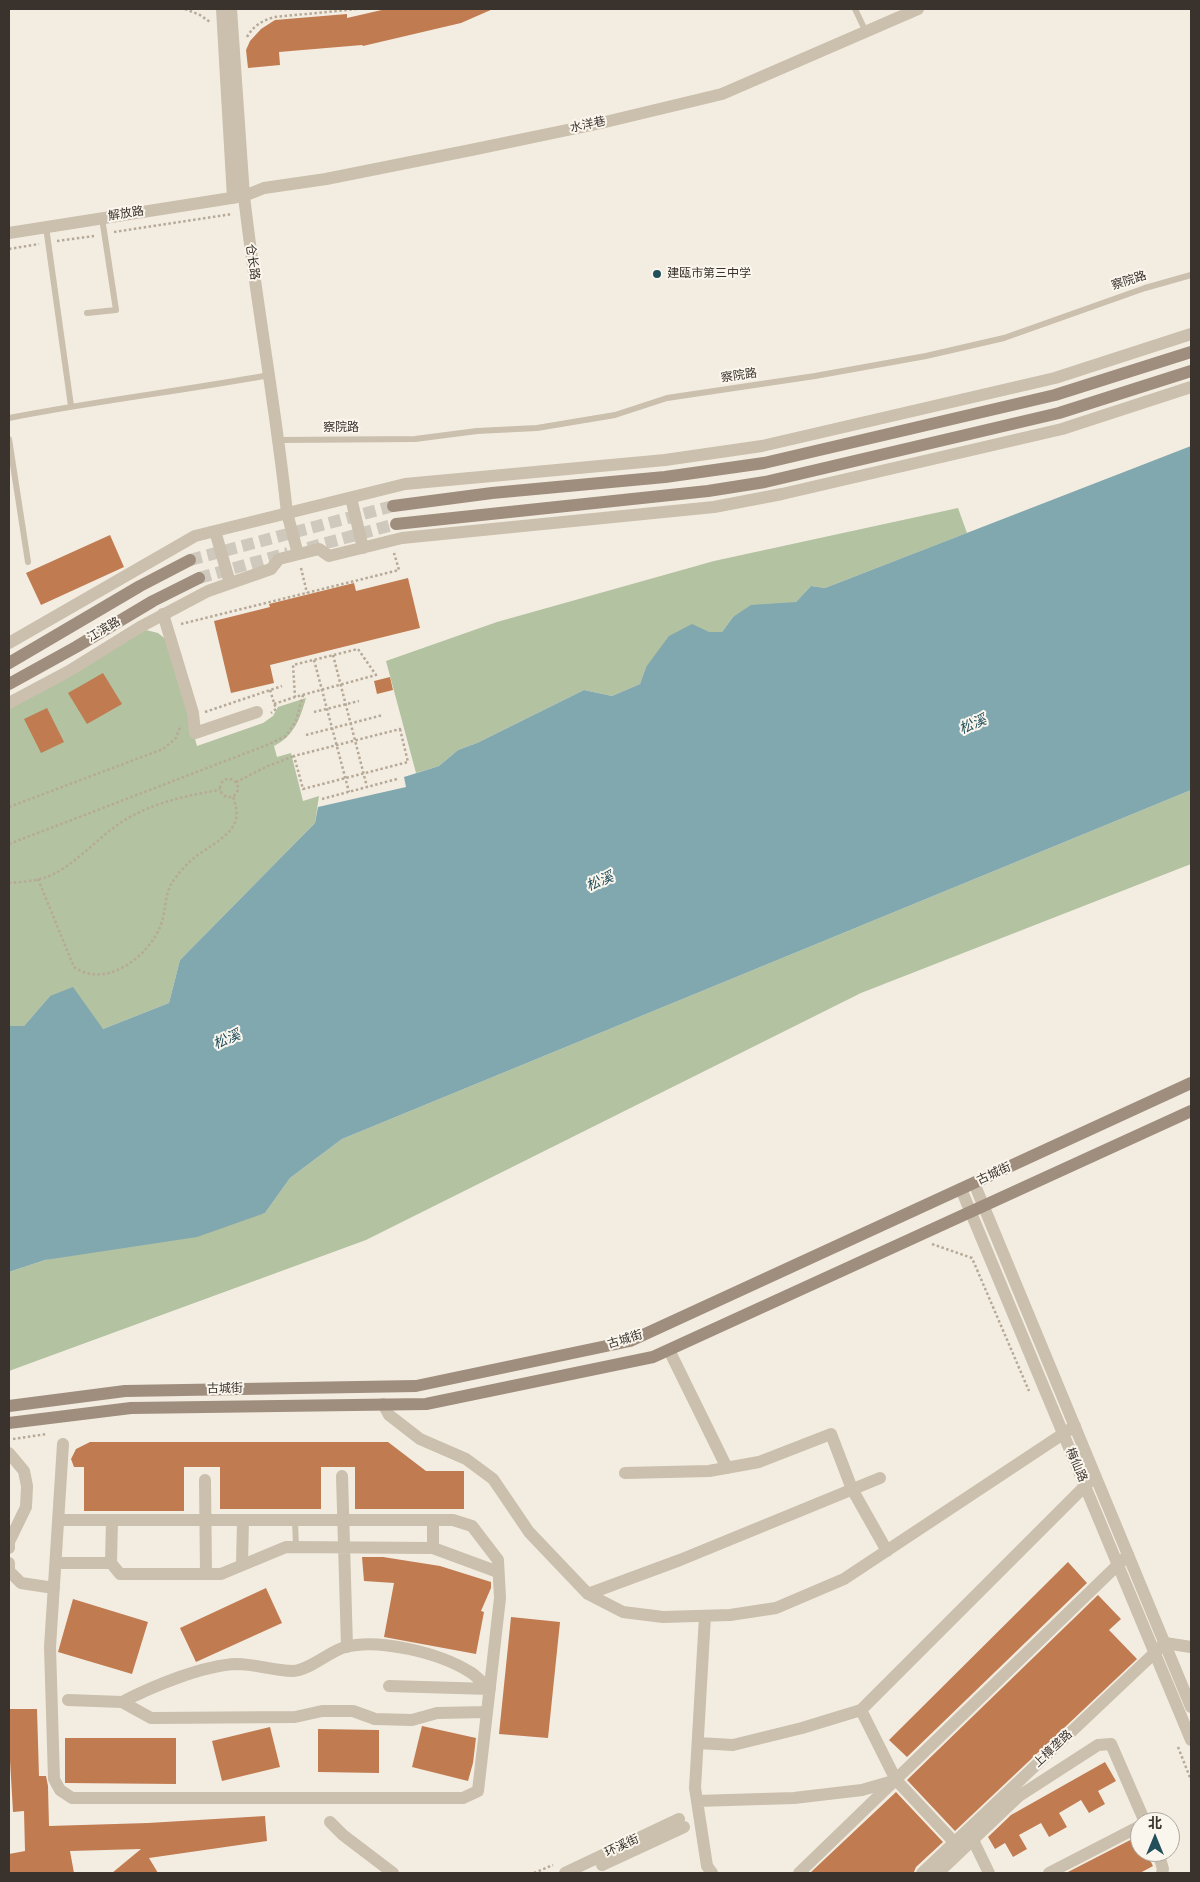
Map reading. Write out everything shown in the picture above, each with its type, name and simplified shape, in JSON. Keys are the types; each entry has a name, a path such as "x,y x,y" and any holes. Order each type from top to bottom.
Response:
{"main road":[{"path":"393,506 665,477 764,463 1055,395 1191,352"},
{"path":"396,524 708,491 765,482 1059,413 1191,371"},
{"name":"江滨路","path":"9,663 140,586 190,560"},
{"name":"江滨路","path":"9,684 153,601 199,578"},
{"name":"古城街","path":"9,1406 125,1391 416,1386 630,1341 1191,1083"},
{"name":"古城街","path":"9,1424 131,1408 426,1404 653,1357 1191,1111"}],"street":[{"name":"仓长路","path":"222,9 238,197 253,268 280,440 288,513 298,554"},
{"name":"仓长路","path":"231,9 238,197"},
{"name":"水洋巷","path":"238,197 264,188 326,179 471,150 601,123 722,94 918,9"},
{"name":"解放路","path":"9,233 238,197"},
{"path":"9,643 195,536 405,484 665,460 762,446 1055,378 1191,334"},
{"path":"9,703 69,671 163,614 208,591 271,569 279,559 319,548 329,556 402,538 714,507 782,494 1062,429 1191,387"},
{"path":"351,498 363,548"},
{"path":"216,531 230,583"},
{"path":"163,614 194,713 195,733 257,712"},
{"name":"梅仙路","path":"974,1183 1191,1707"},
{"name":"梅仙路","path":"961,1189 1191,1740"},
{"path":"669,1350 727,1468"},
{"path":"383,1404 389,1415 420,1439 466,1459 493,1479 529,1532 588,1594 623,1612 663,1617 730,1615 776,1608 844,1580 1075,1426"},
{"path":"625,1473 709,1471 759,1462 831,1434 852,1489 887,1551"},
{"path":"59,1520 452,1520 472,1526 498,1560 500,1598 478,1791 463,1798 72,1798 60,1790 54,1779 50,1647 63,1444"},
{"path":"9,1453 24,1471 26,1486 26,1507 9,1542 9,1548"},
{"path":"342,1476 347,1647"},
{"path":"698,1743 734,1745 794,1730 860,1710 1096,1476"},
{"path":"588,1594 680,1560 880,1478"},
{"path":"205,1480 206,1574"},
{"path":"112,1520 111,1563 120,1574 221,1574 286,1548 433,1548 498,1572"},
{"path":"242,1565 243,1520"},
{"path":"433,1520 433,1548"},
{"path":"799,1873 1128,1555"},
{"path":"9,1563 9,1570 21,1582 54,1588"},
{"path":"56,1563 111,1563"},
{"path":"705,1616 695,1788 707,1866 712,1873"},
{"path":"1165,1643 1191,1647"},
{"name":"上樟垄路","path":"922,1873 1165,1643"},
{"path":"122,1702 150,1687 210,1668 236,1664 295,1671 347,1647 377,1644 414,1650 456,1664 471,1672 490,1689"},
{"path":"51,1672 68,1700"},
{"path":"389,1686 490,1689"},
{"path":"68,1700 122,1702 151,1718 295,1717 322,1711 353,1711 375,1719 412,1720 437,1713 487,1712"},
{"path":"53,1729 68,1700"},
{"path":"860,1710 896,1780 954,1843"},
{"path":"938,1873 1019,1796 1098,1745 1111,1744 1140,1812"},
{"path":"697,1801 794,1798 862,1790 896,1780"},
{"path":"330,1822 343,1835 392,1873"},
{"name":"环溪街","path":"565,1873 682,1823 584,1873"},
{"path":"1049,1873 1130,1831"},
{"path":"973,1840 989,1873"}],"lane":[{"path":"854,9 866,32"},
{"path":"87,314 116,310 102,218"},
{"path":"46,227 70,406"},
{"name":"察院路","path":"280,440 415,440 477,431 537,428 605,417 666,398 926,356 994,340 1145,288 1191,275"},
{"path":"9,418 70,406 160,394 269,375"},
{"path":"9,439 28,562"},
{"path":"295,1520 296,1548"}],"path":[{"path":"185,9 200,15 211,24"},
{"path":"245,40 250,32 264,20 275,17 357,9"},
{"path":"180,625 399,570 391,540"},
{"path":"298,554 307,593"},
{"path":"274,704 376,675 358,649 292,665 295,697"},
{"path":"333,655 367,787"},
{"path":"314,660 349,792"},
{"path":"204,712 282,686"},
{"path":"270,690 272,696"},
{"path":"9,844 286,736 296,721 303,695"},
{"path":"314,712 359,701"},
{"path":"306,735 383,715"},
{"path":"9,807 145,757 163,748 176,738 182,724"},
{"path":"236,782 258,770 294,756 400,729 408,762 303,789 294,756"},
{"path":"225,779 231,779 236,782 238,792 233,796 223,796 220,784 225,779"},
{"path":"322,799 397,779"},
{"path":"9,883 46,877 72,862 103,836 128,819 166,802 220,790"},
{"path":"38,879 74,967 82,973 106,975 137,957 152,941 160,926 167,891 174,878 192,859 223,837 234,826 237,817 233,796"}],"green space":[{"path":"958,508 967,533 825,588 811,586 796,602 733,617 722,632 709,632 646,667 640,684 612,696 584,690 477,743 458,750 439,766 416,773 386,661 497,622 714,561"},
{"path":"146,630 158,633 168,641 197,746 263,723 273,716 278,707 306,698 291,732 274,746 277,757 291,753 303,801 319,796 315,823 180,960 169,1003 103,1029 50,996 24,1026 9,1026 9,706"},
{"path":"1191,790 1191,864 861,993 366,1240 9,1371 9,1272 45,1260 265,1213 290,1178 342,1139"}],"water":[{"name":"松溪","path":"1191,446 1191,790 342,1139 290,1178 265,1213 197,1237 45,1260 9,1272 9,1026 24,1026 50,996 73,987 103,1029 169,1003 180,960 315,823 318,807 406,787 404,777 439,766 458,750 477,743 584,690 612,696 640,684 646,667 669,636 692,624 709,632 722,632 733,617 751,605 796,602 811,586 825,588"}],"building":[{"path":"386,9 493,9 461,23 363,46 279,52 280,65 248,68 246,50 250,41 261,29 275,20 347,14 347,18"},
{"path":"110,535 124,567 41,605 26,573"},
{"path":"408,578 420,628 270,665 274,683 231,693 214,621 270,607 269,604 354,583 356,591"},
{"path":"103,673 122,704 87,724 68,693"},
{"path":"390,677 393,690 377,694 374,681"},
{"path":"47,708 64,742 41,753 24,719"},
{"path":"90,1442 388,1442 426,1471 464,1471 464,1509 355,1509 355,1467 321,1467 321,1509 220,1509 220,1467 184,1467 184,1511 84,1511 84,1467 74,1467 71,1459 76,1449"},
{"path":"362,1557 383,1557 440,1566 491,1582 491,1588 481,1611 484,1612 476,1654 384,1637 394,1583 364,1581"},
{"path":"1068,1562 1087,1583 907,1757 889,1740"},
{"path":"266,1588 282,1623 196,1662 180,1628"},
{"path":"1098,1595 1121,1619 1109,1630 1137,1659 955,1831 907,1780"},
{"path":"73,1599 148,1622 132,1674 58,1652"},
{"path":"511,1617 560,1622 548,1738 499,1734"},
{"path":"9,1709 37,1709 39,1776 46,1776 48,1786 49,1826 148,1823 265,1816 267,1841 149,1858 158,1873 112,1873 141,1849 70,1851 74,1873 9,1873 9,1854 25,1851 24,1811 13,1812"},
{"path":"422,1726 476,1738 473,1763 468,1781 412,1767"},
{"path":"270,1727 280,1767 222,1781 212,1741"},
{"path":"318,1729 379,1730 379,1773 318,1772"},
{"path":"65,1738 176,1738 176,1784 65,1783"},
{"path":"1105,1762 1116,1781 1098,1791 1105,1804 1089,1813 1081,1800 1059,1813 1067,1827 1049,1837 1041,1823 1019,1835 1027,1849 1013,1857 1005,1843 995,1849 988,1837 1011,1815"},
{"path":"896,1792 943,1842 916,1867 913,1873 810,1873"},
{"path":"1130,1840 1130,1862 1151,1862 1153,1866 1140,1873 1066,1873"}],"tunnel":[{"path":"190,560 393,506"},
{"path":"308,548 396,524"},
{"path":"199,578 288,553"}],"place":[{"name":"建瓯市第三中学","path":"657,274"}]}
